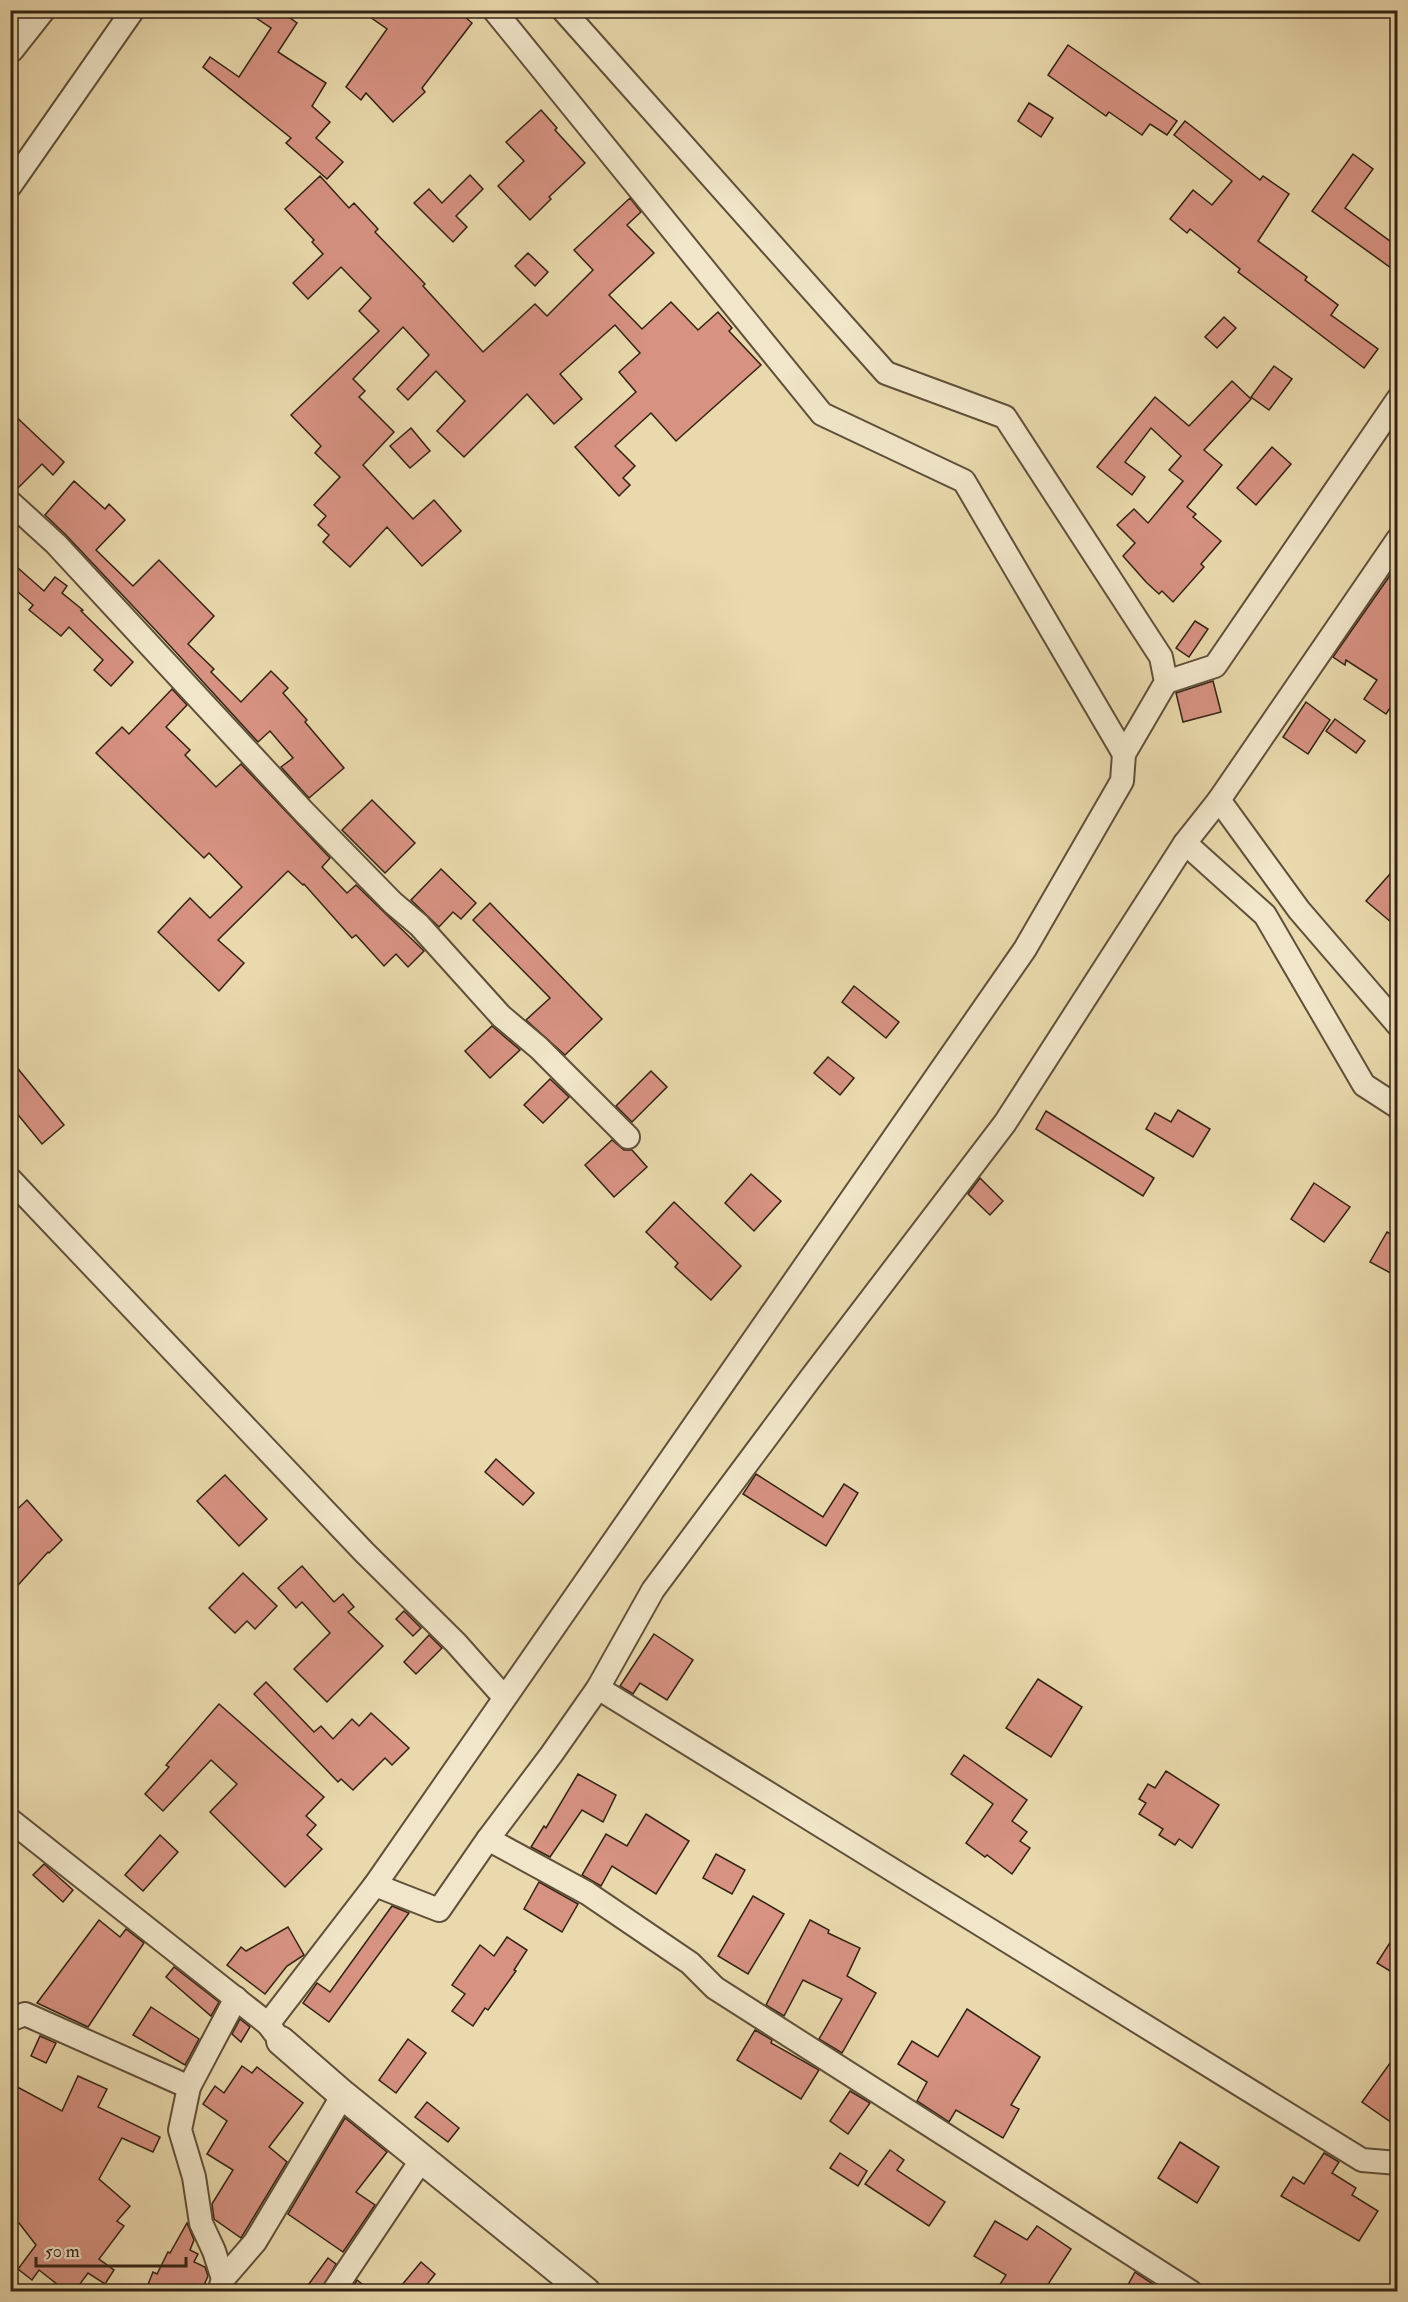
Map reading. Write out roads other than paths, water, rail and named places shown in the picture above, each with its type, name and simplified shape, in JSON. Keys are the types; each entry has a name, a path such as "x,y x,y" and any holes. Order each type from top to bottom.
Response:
{"street":[{"path":"10,48 40,10"},
{"path":"10,186 133,10"},
{"path":"494,10 822,414 964,481 1125,754"},
{"path":"275,2033 504,1697 1025,949 1122,781 1125,754 1166,682 1161,657 1005,417 886,373 563,10"},
{"path":"1166,682 1215,666 1398,399"},
{"path":"10,502 56,544 304,812 393,903 419,925 501,1016 538,1048 628,1137"},
{"path":"375,1885 439,1911 488,1839 552,1755 598,1688 653,1590 1005,1123 1185,843 1219,800 1398,539"},
{"path":"1219,800 1299,910 1398,1025"},
{"path":"1185,843 1264,915 1364,1085 1398,1107"},
{"path":"10,1179 364,1552 456,1642 504,1697"},
{"path":"598,1688 1362,2160 1398,2163"},
{"path":"10,1820 236,1998 342,2095 586,2292"},
{"path":"488,1839 587,1893 690,1963 715,1988 1191,2292"},
{"path":"221,2285 214,2251 201,2223 194,2177 180,2130 189,2087 236,1998"},
{"path":"10,2020 25,2014 189,2087"},
{"path":"221,2285 255,2242 342,2095"},
{"path":"333,2292 422,2159"}]}
